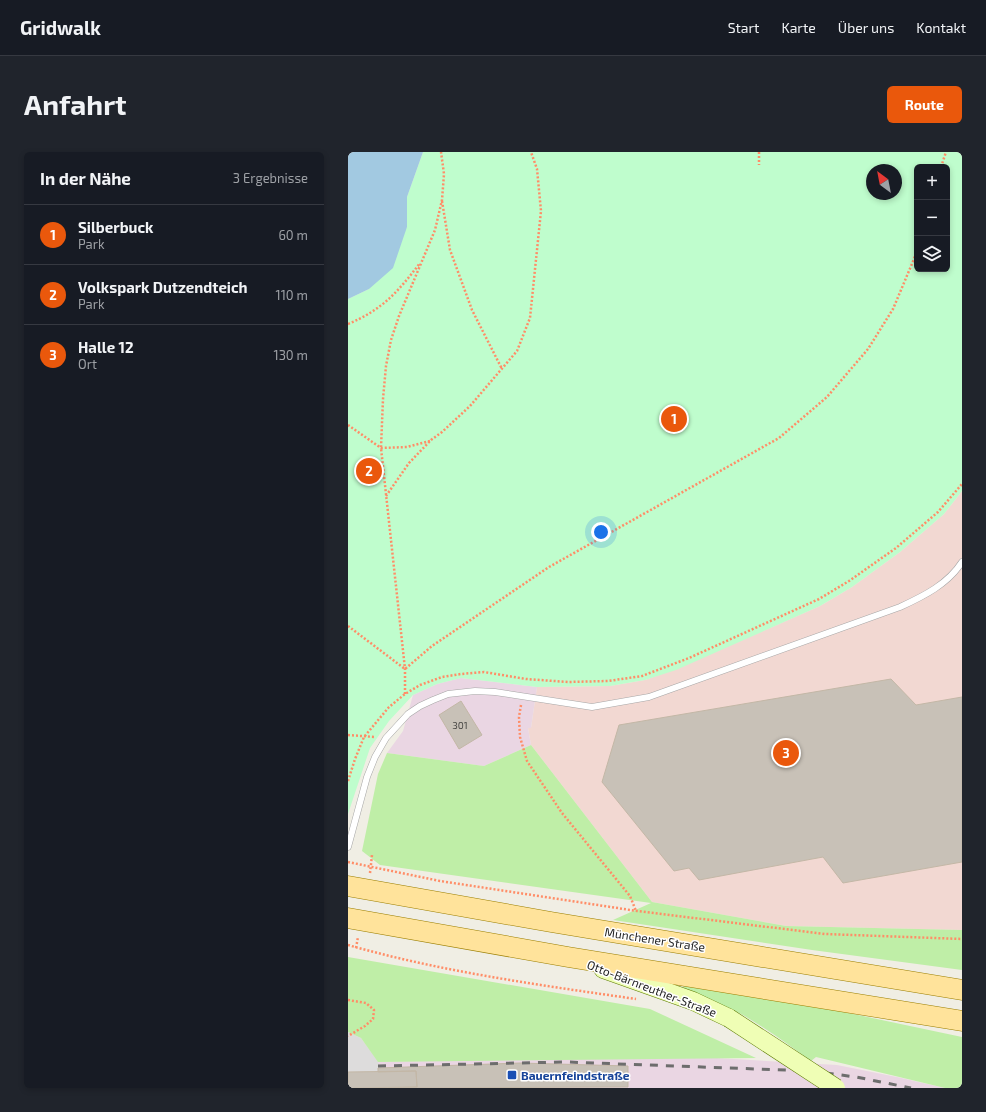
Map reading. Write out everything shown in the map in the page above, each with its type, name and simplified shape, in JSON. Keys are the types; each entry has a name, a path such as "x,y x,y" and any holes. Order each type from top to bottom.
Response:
{"main road":[{"name":"Münchener Straße","path":"348,886 546,921 962,990"},
{"path":"348,918 568,957 962,1021"},
{"name":"Otto-Bärnreuther-Straße","path":"568,957 686,998 729,1018 836,1088"},
{"path":"928,984 962,982"}],"lane":[{"path":"348,847 367,777 375,757 386,738 408,714 420,706 448,694 475,691 495,692 592,707 649,697 900,607 918,599 934,589 947,579 962,562"}],"path":[{"path":"405,694 406,668 381,448 386,373 391,340 399,316 435,230 442,200 444,174 441,152"},
{"path":"386,497 409,463 431,440 470,406 517,351 530,318 540,210 537,169 531,152"},
{"path":"759,152 759,165"},
{"path":"942,164 946,152"},
{"path":"442,200 450,250 472,310 502,369"},
{"path":"348,324 375,310 389,300 422,259"},
{"path":"406,668 432,646 549,567 779,438 827,397 868,349 892,309 914,259"},
{"path":"348,425 381,448 407,447 431,440"},
{"path":"348,781 364,737 389,707 405,694 420,686 442,677 484,672 526,679 568,682 608,681 642,676 689,658 819,599 849,581 896,548 938,512 962,484"},
{"path":"348,626 406,668"},
{"path":"526,679 519,717 520,737 527,761 562,813 630,896 637,911"},
{"path":"348,735 386,738"},
{"path":"371,866 372,855"},
{"name":"Münchener Straße","path":"348,862 440,881 637,911 825,934 962,939"},
{"path":"348,946 427,965 642,1000"},
{"path":"348,1000 366,1003 374,1010 373,1019 365,1026 348,1036"}],"shaded area":[{"path":"962,491 962,930 786,926 652,902 531,745 528,728 531,728 537,687 610,686 645,680 676,669 820,606 852,587 900,552 944,514"},
{"path":"461,678 537,687 531,728 528,728 531,745 484,766 387,753 403,731 413,695 437,684"},
{"path":"348,1032 361,1038 378,1061 388,1088 348,1088"},
{"path":"554,1057 699,1057 837,1065 945,1088 389,1088 378,1062"}],"green space":[{"path":"423,152 962,152 962,491 944,514 900,552 852,587 820,606 676,670 645,680 610,686 537,687 461,678 437,684 413,695 389,721 370,748 348,814 348,299 369,289 407,227 407,197"},
{"path":"531,745 652,902 786,926 962,930 962,970 812,950 613,920 651,903 380,865 362,851 378,774 387,753 484,766"},
{"path":"348,957 650,1009 756,1058 378,1062 361,1038 348,1032"},
{"path":"684,984 806,1004 962,1037 962,1088 945,1088 816,1057 811,1061 769,1031 743,1015 714,1001 683,989"}],"water":[{"path":"348,152 423,152 407,197 407,227 393,268 369,289 348,299"}],"building":[{"path":"891,679 916,705 962,697 962,862 843,883 823,857 699,880 689,868 674,871 602,782 619,725"},
{"path":"461,701 482,735 459,749 439,715"},
{"path":"520,1063 628,1066 628,1087 388,1088 417,1087 416,1071 378,1072 378,1068"},
{"path":"416,1071 417,1087 348,1088 348,1072"}],"railway":[{"path":"378,1066 567,1062 810,1071 856,1077 911,1088"}],"place":[{"name":"Silberbuck","path":"674,419"},
{"name":"Volkspark Dutzendteich","path":"369,471"},
{"name":"Halle 12","path":"786,753"},
{"name":"Bauernfeindstraße","path":"512,1075"}]}
